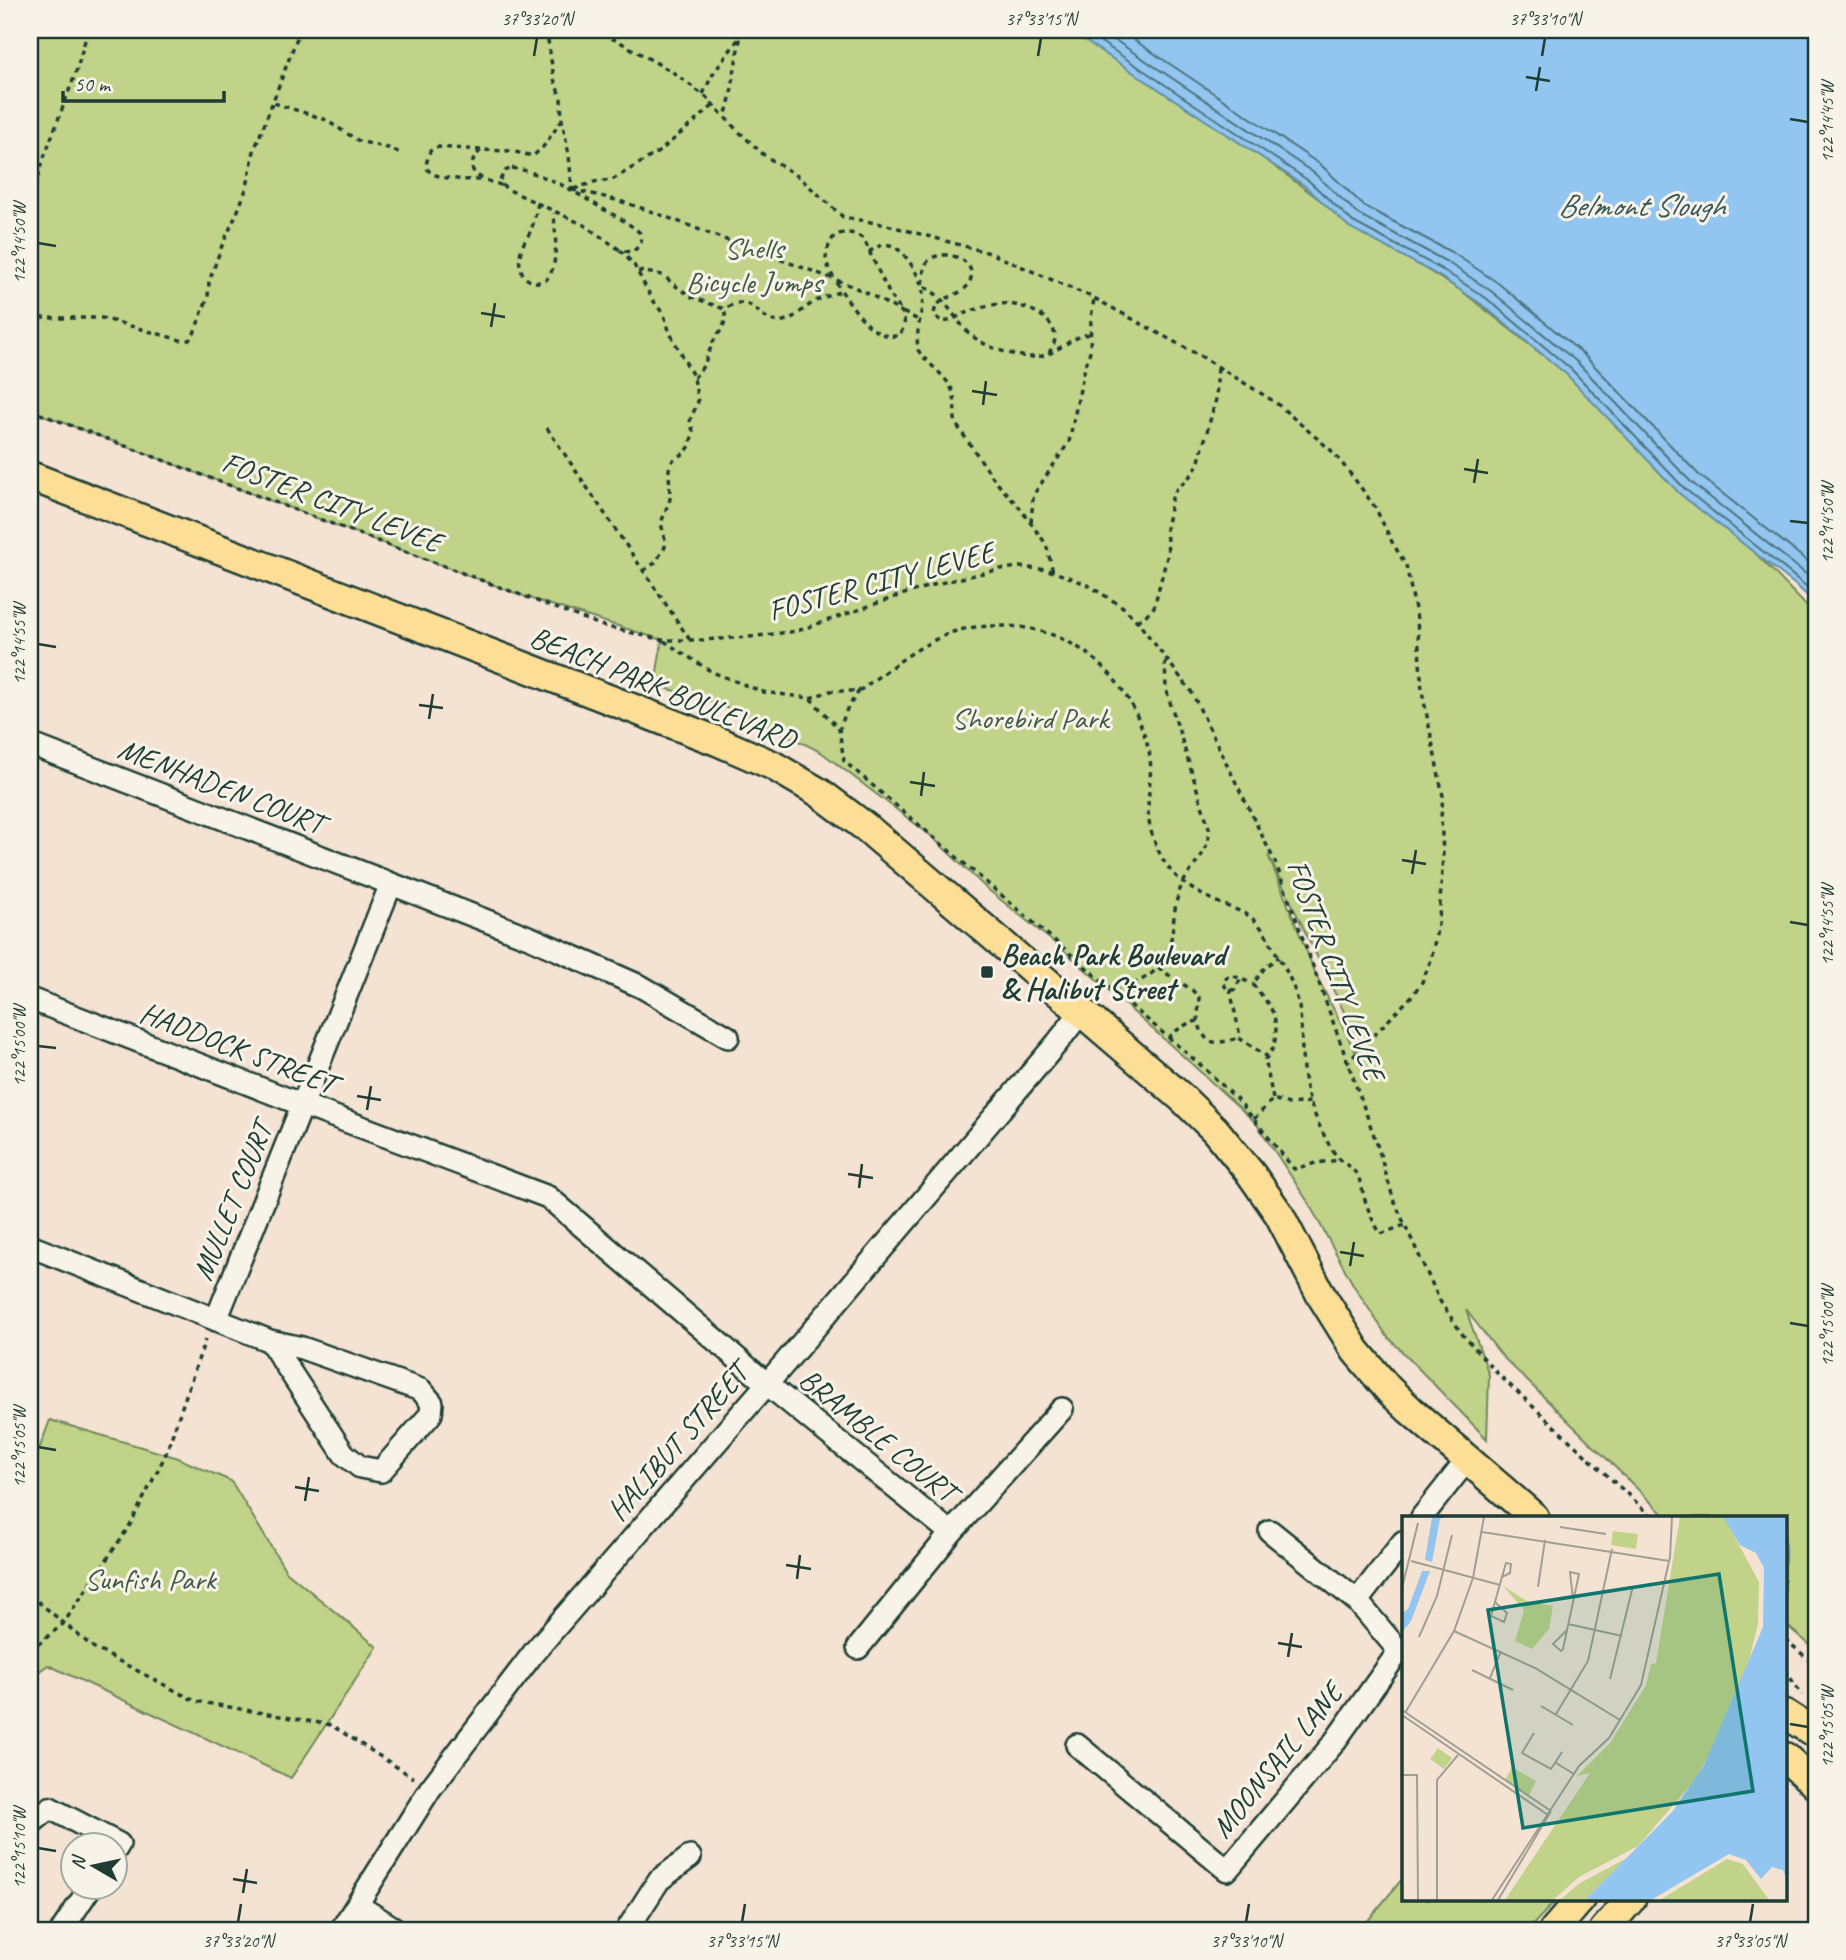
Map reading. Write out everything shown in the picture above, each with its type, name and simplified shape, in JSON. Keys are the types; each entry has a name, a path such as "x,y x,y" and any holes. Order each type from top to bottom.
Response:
{"main road":[{"name":"BEACH PARK BOULEVARD","path":"30,476 705,736 772,765 820,793 868,829 1171,1089 1215,1130 1279,1214 1321,1295 1356,1351 1395,1396 1533,1516"},
{"path":"1786,1716 1816,1734"},
{"path":"1786,1758 1816,1785"},
{"path":"1554,1930 1580,1900"},
{"path":"1604,1930 1631,1900"}],"street":[{"name":"MENHADEN COURT","path":"30,744 531,939 642,987 728,1038"},
{"path":"303,1105 391,884"},
{"name":"HADDOCK STREET","path":"30,999 548,1197 767,1384"},
{"name":"HALIBUT STREET","path":"341,1930 430,1789 535,1651 767,1384 1081,1012"},
{"name":"MULLET COURT","path":"216,1320 303,1105"},
{"name":"MULLET COURT","path":"30,1246 270,1341 302,1348 421,1390 432,1404 431,1414 382,1471 360,1467 344,1454 270,1341"},
{"name":"BRAMBLE COURT","path":"767,1384 951,1533"},
{"name":"BRAMBLE COURT","path":"858,1647 951,1533 1062,1409"},
{"path":"1423,1516 1467,1460"},
{"name":"MOONSAIL LANE","path":"1077,1745 1227,1870 1333,1744 1399,1651 1357,1601 1270,1531"},
{"path":"1357,1601 1402,1543"},
{"path":"30,1824 50,1808 92,1830"},
{"path":"627,1930 659,1880 690,1857"},
{"path":"62,1930 82,1900"},
{"path":"357,1905 397,1930"}],"path":[{"path":"30,206 88,30"},
{"path":"30,318 102,318 189,341 208,297 209,282 242,200 254,151 300,30"},
{"path":"545,30 554,79 561,99 572,190"},
{"path":"593,30 663,67 703,94 764,155 799,177 844,217 887,225 990,253 1094,298 1218,366 1275,402 1333,452 1356,481 1375,507 1406,565 1417,619 1422,691 1443,796 1443,854 1438,919 1430,960 1422,982 1348,1063"},
{"path":"725,30 741,36"},
{"path":"703,94 713,74 745,30"},
{"path":"725,117 741,36"},
{"path":"274,103 324,119 359,141 401,153"},
{"path":"572,190 612,180 660,151 714,105"},
{"path":"562,120 543,147 533,156 511,151 435,148 430,151 427,167 429,172 435,175 458,180 483,180 502,185 584,225 620,250 638,271 652,299 664,315 670,333 694,378 698,401 690,420 693,431 690,445 685,453 673,460 669,469 670,499 661,523 665,547 655,563 643,571"},
{"path":"481,150 473,160 472,168 483,180"},
{"path":"502,185 499,180 502,174 512,168 524,170 572,190 630,224 640,233 641,242 636,250 620,250"},
{"path":"572,190 598,194 639,208 856,288 919,321"},
{"path":"538,203 531,230 520,254 520,269 528,280 545,281 551,276 557,236 554,212"},
{"path":"841,233 852,233 863,239 869,252 905,320 904,329 898,336 888,337 872,328 834,280 826,258 832,239 841,233"},
{"path":"869,252 880,245 890,245 899,250 907,258 922,286 932,290 943,300 968,333 980,342 1018,355 1040,356 1081,335 1090,334"},
{"path":"1049,353 1055,339 1053,329 1047,320 1025,308 1000,304 949,321 941,321 934,315 936,305 968,285 971,269 957,256 947,255 930,260 925,265 918,350 953,391 956,424 996,482 1019,507 1046,544 1053,572"},
{"path":"638,271 663,275 692,296 724,309 740,303 751,305 762,316 771,320 782,321 797,316 815,301 842,291"},
{"path":"1031,524 1032,499 1069,442 1090,351 1094,298"},
{"path":"694,378 704,365 713,342 723,327 726,319 724,309"},
{"path":"1137,621 1154,607 1168,553 1167,528 1172,498 1176,490 1194,472 1199,461 1216,399 1218,366"},
{"name":"FOSTER CITY LEVEE","path":"30,410 603,626 662,640 749,637 797,631 901,595 1001,569 1020,567 1053,572 1088,584 1123,607 1191,691 1276,864 1376,1141 1394,1201 1440,1301 1463,1335 1498,1374 1651,1516"},
{"path":"547,428 690,640"},
{"path":"1339,1160 1294,1169 1239,1101 1203,1067 844,761 839,729 846,709 859,691 926,643 956,631 986,626 1014,625 1050,634 1090,654 1121,685 1138,716 1149,753 1151,773 1148,810 1151,836 1170,872 1183,884 1254,920 1279,957 1292,981 1299,1006 1302,1064 1310,1102 1321,1127 1339,1160 1355,1171 1381,1234 1405,1225"},
{"path":"662,640 712,672 763,692 810,698 830,691 859,691"},
{"path":"1115,993 1140,981 1166,957 1173,939 1177,900 1183,884 1203,856 1210,831 1166,689 1165,658"},
{"path":"810,698 839,729"},
{"path":"1252,984 1266,966 1279,957"},
{"path":"1157,968 1192,990 1199,998 1198,1021 1202,1034 1209,1042 1218,1044 1239,1038 1268,1057"},
{"path":"1240,980 1234,990 1227,989 1223,983 1227,977 1234,976 1252,984 1270,1007 1275,1020 1272,1053 1265,1059 1273,1099"},
{"path":"1230,989 1239,1038"},
{"path":"1168,1038 1180,1028 1198,1021"},
{"path":"1273,1099 1289,1104 1310,1102"},
{"path":"1254,1119 1273,1099"},
{"path":"30,1651 63,1624 130,1525 165,1456 205,1340"},
{"path":"30,1595 94,1648 195,1701 331,1725 430,1789"},
{"path":"1786,1640 1816,1666"}],"green space":[{"path":"30,30 1133,30 1262,157 1354,225 1463,292 1568,375 1691,486 1816,616 1816,1650 1786,1625 1786,1516 1665,1516 1503,1357 1466,1310 1489,1375 1487,1439 1387,1336 1354,1286 1308,1202 1256,1123 1061,948 986,888 930,835 821,752 765,724 707,700 655,685 662,640 526,597 30,410","holes":["1268,855 1347,1018 1362,1064 1317,977"]},
{"name":"Sunfish Park","path":"50,1420 175,1457 231,1481 286,1571 377,1647 291,1778 48,1665 30,1678 30,1474"},
{"path":"1402,1879 1402,1900 1556,1900 1528,1930 1360,1930"}],"water":[{"name":"Belmont Slough","path":"1069,30 1816,30 1816,604 1680,494 1566,374 1481,304 1439,276 1349,227 1305,186"}],"place":[{"name":"Beach Park Boulevard & Halibut Street","path":"987,972"}],"park label":[{"name":"Shells Bicycle Jumps","path":"754,265"},
{"name":"Shorebird Park","path":"1030,718"}]}
